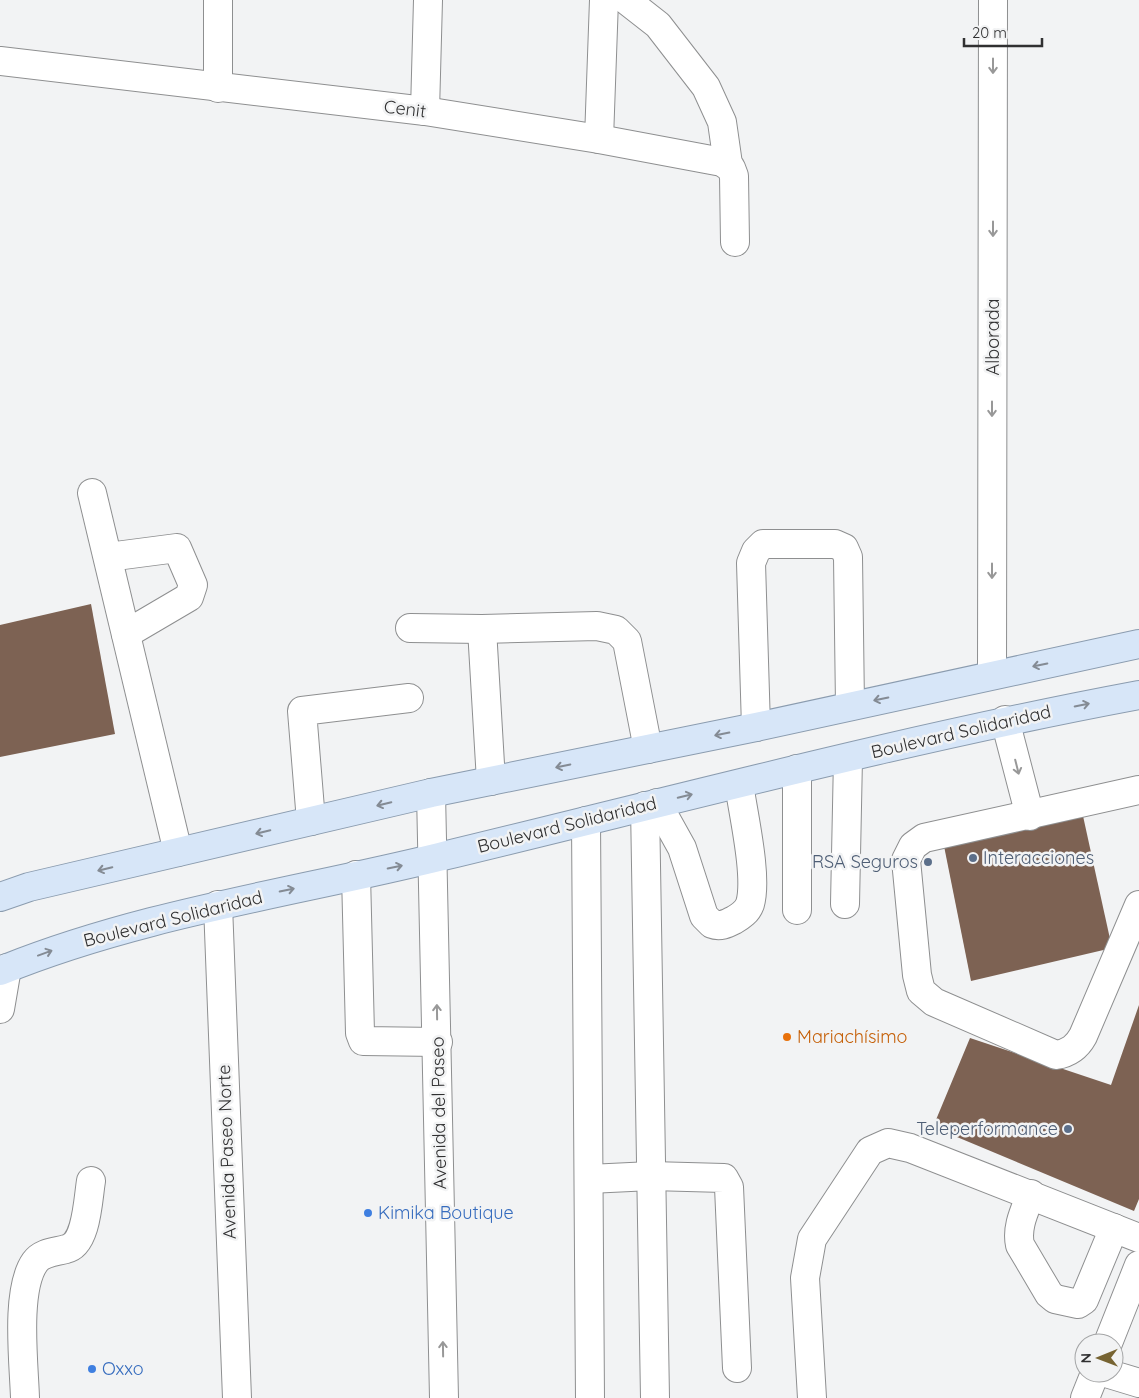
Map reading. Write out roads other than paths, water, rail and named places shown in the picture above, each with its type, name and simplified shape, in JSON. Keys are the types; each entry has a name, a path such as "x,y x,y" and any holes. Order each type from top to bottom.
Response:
{"main road":[{"path":"0,897 29,887 432,793 756,727 1139,644"},
{"name":"Boulevard Solidaridad","path":"3,970 47,952 218,905 434,858 1005,720 1139,695"}],"street":[{"path":"218,0 218,88"},
{"path":"425,111 428,0"},
{"path":"599,139 604,0"},
{"path":"626,0 658,25 706,87 722,122 728,164 734,176 735,242"},
{"name":"Alborada","path":"992,675 994,0"},
{"name":"Cenit","path":"0,61 425,111 599,139 728,164"},
{"path":"92,493 178,852"},
{"path":"756,727 751,563 756,551 763,544 835,544 844,548 848,557 850,706"},
{"path":"108,557 177,548 193,585 189,597 126,634"},
{"path":"410,628 482,629 597,626 616,630 627,641 648,749"},
{"path":"482,629 491,781"},
{"path":"311,821 302,711 410,698"},
{"path":"1005,720 1030,816"},
{"path":"845,904 848,758"},
{"path":"796,910 797,769"},
{"path":"652,805 682,848 704,916 712,924 724,925 742,916 750,903 751,894 749,852 739,784"},
{"path":"1139,790 1030,816 924,838 913,846 906,860 917,975 921,990 934,1002 1056,1055 1065,1054 1073,1049 1083,1036 1139,905"},
{"name":"Avenida del Paseo","path":"432,793 444,1398"},
{"path":"652,805 652,1176 655,1398"},
{"path":"586,821 590,1398"},
{"path":"356,875 360,1033 363,1041 438,1042"},
{"name":"Avenida Paseo Norte","path":"218,905 237,1398"},
{"path":"0,1009 3,970"},
{"path":"812,1398 805,1278 807,1257 812,1239 870,1151 888,1144 910,1148 1139,1238"},
{"path":"589,1179 652,1176 715,1176 724,1178 729,1187 738,1368"},
{"path":"25,1398 22,1302 28,1280 35,1261 49,1252 69,1249 82,1235 91,1181"},
{"path":"1031,1194 1018,1237 1020,1244 1044,1286 1055,1299 1078,1304 1084,1300 1114,1228"},
{"path":"1112,1333 1139,1265"},
{"path":"1096,1387 1139,1384"}],"place":[{"name":"Interacciones","path":"973,858"},
{"name":"RSA Seguros","path":"928,862"},
{"name":"Mariachísimo","path":"787,1037"},
{"name":"Teleperformance","path":"1068,1129"},
{"name":"Kimika Boutique","path":"368,1213"},
{"name":"Oxxo","path":"92,1369"}]}
